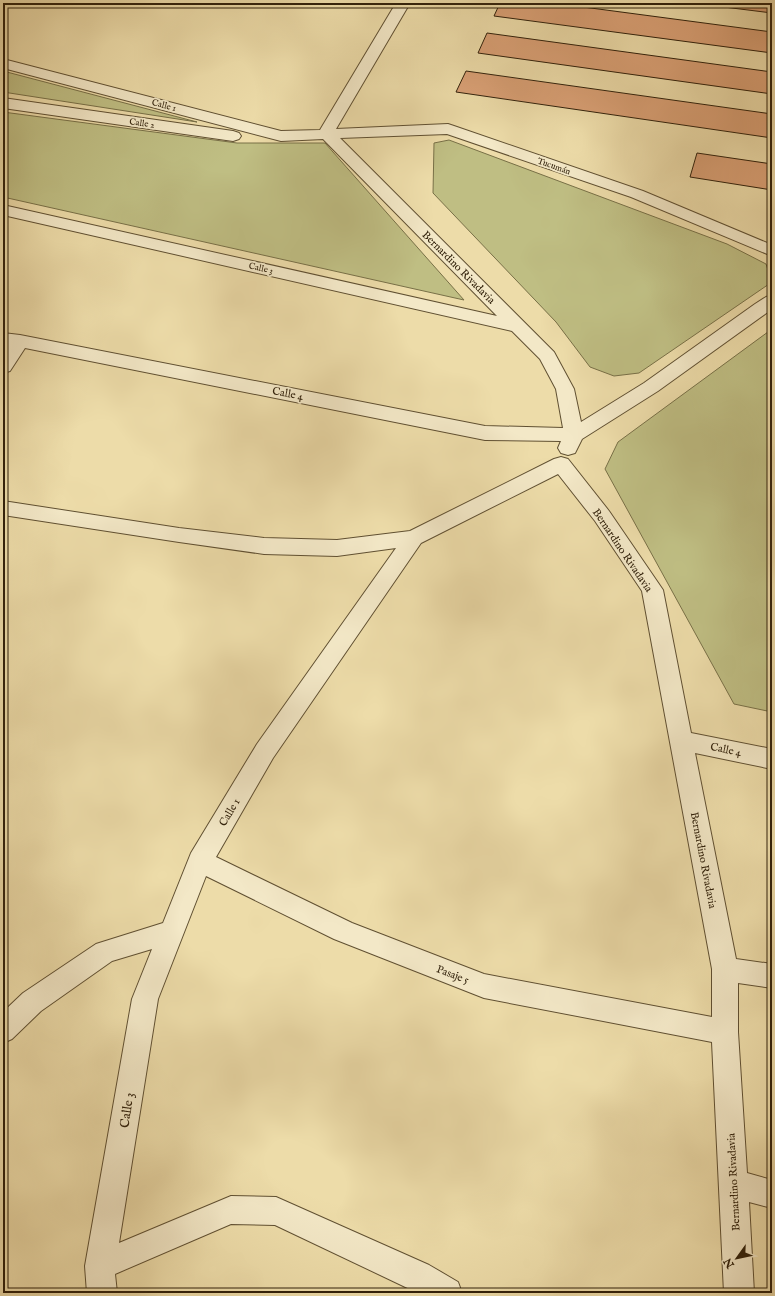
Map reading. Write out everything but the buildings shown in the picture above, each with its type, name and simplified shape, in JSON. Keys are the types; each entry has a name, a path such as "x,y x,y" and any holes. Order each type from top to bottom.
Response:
{"street":[{"path":"326,133 403,3"},
{"name":"Calle 1","path":"3,63 281,136 326,133"},
{"name":"Calle 2","path":"3,103 238,136 281,136"},
{"name":"Tucumán","path":"326,133 448,129 637,194 772,251"},
{"name":"Bernardino Rivadavia","path":"326,133 547,356 565,389 574,435"},
{"name":"Calle 3","path":"3,210 519,327"},
{"path":"3,508 171,534 264,546 337,548 414,538 561,464 574,435 651,386 772,301"},
{"path":"3,368 12,340"},
{"name":"Calle 4","path":"12,340 485,433 574,435"},
{"name":"Bernardino Rivadavia","path":"561,464 602,516 652,590 725,969 725,1032 739,1293"},
{"name":"Calle 1","path":"171,932 200,860 265,751 414,538"},
{"name":"Calle 4","path":"680,740 772,759"},
{"name":"Pasaje 5","path":"200,860 342,931 484,986 725,1032"},
{"path":"3,1030 32,1002 105,952 171,932"},
{"name":"Calle 3","path":"101,1279 145,999 171,932"},
{"path":"725,969 772,976"},
{"path":"733,1184 772,1194"},
{"path":"101,1279 231,1210 276,1211 418,1276 447,1293"}],"shaded area":[{"path":"3,71 197,122 3,92"},
{"path":"3,112 237,143 325,143 464,300 3,197"},
{"path":"449,140 727,244 766,264 772,282 639,373 614,376 590,367 556,322 433,193 434,143"},
{"path":"772,329 772,712 734,704 605,469 618,442"}]}
